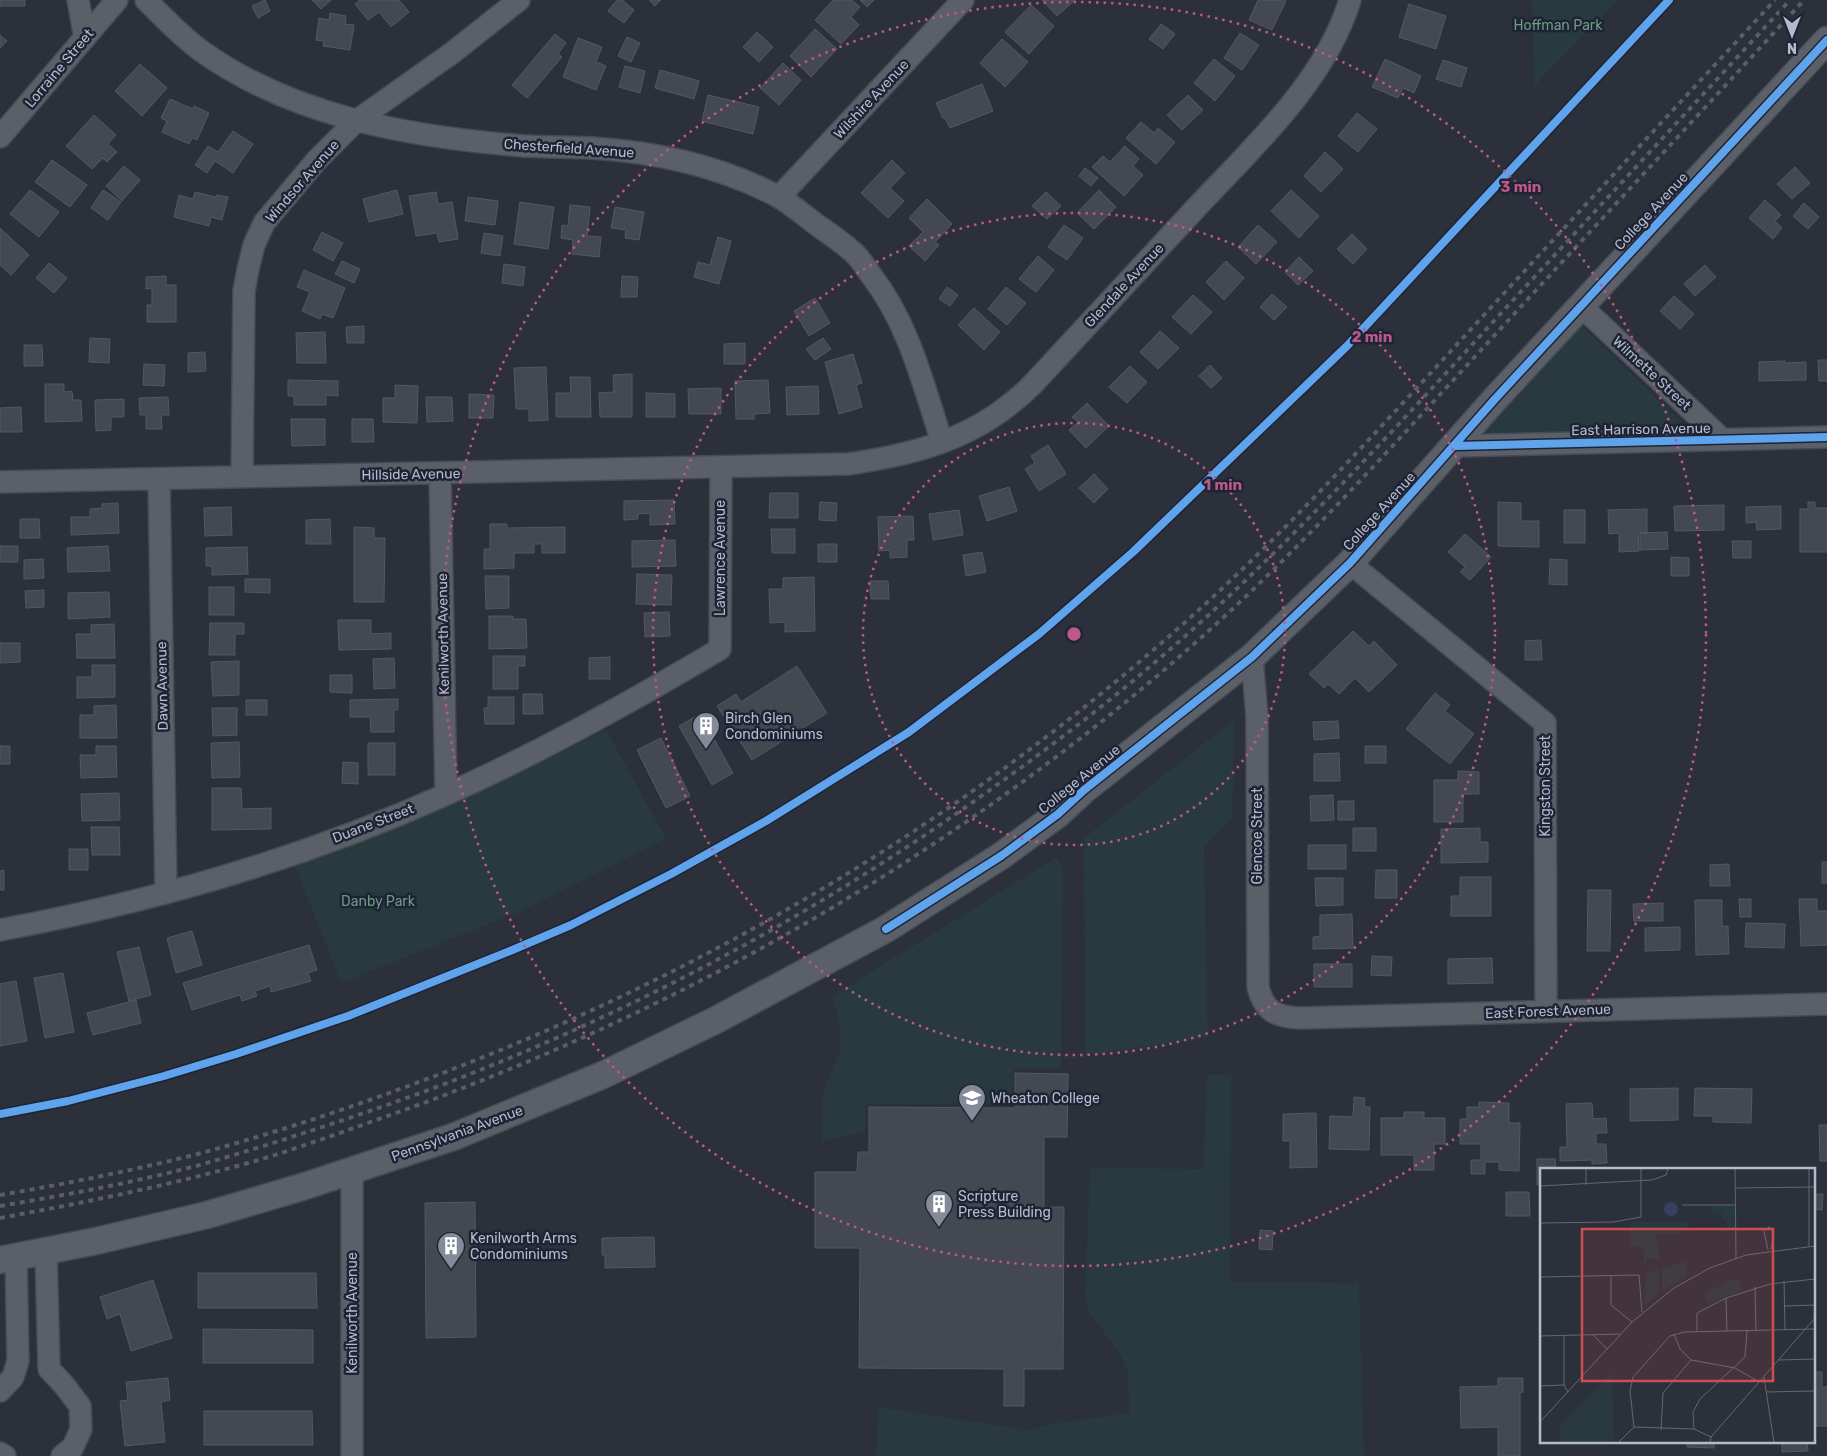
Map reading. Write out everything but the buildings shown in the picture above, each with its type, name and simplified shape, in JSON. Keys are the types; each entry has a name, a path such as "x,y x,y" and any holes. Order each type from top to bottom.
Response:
{"street":[{"path":"78,0 85,38"},
{"name":"Lorraine Street","path":"0,137 117,0"},
{"name":"Chesterfield Avenue","path":"146,0 175,29 200,50 228,68 289,97 356,121 434,137 515,146 590,148 638,152 713,169 779,197 856,256 888,300 904,328 942,442"},
{"name":"Windsor Avenue","path":"242,477 244,291 254,245 264,223 285,195 356,121 452,53 519,0"},
{"name":"Wilshire Avenue","path":"779,197 963,0"},
{"name":"Glendale Avenue","path":"822,464 848,464 875,460 901,455 942,442 983,423 1009,405 1032,385 1284,112 1308,82 1336,35 1350,0"},
{"name":"College Avenue","path":"886,929 1001,856 1058,814 1084,790 1252,657 1350,563 1581,306 1827,40"},
{"name":"Wilmette Street","path":"1581,306 1723,440"},
{"name":"East Harrison Avenue","path":"1455,446 1827,437"},
{"name":"Hillside Avenue","path":"0,482 822,464"},
{"name":"Lawrence Avenue","path":"720,649 721,466"},
{"name":"Kenilworth Avenue","path":"440,473 446,794"},
{"name":"Dawn Avenue","path":"158,479 166,893"},
{"name":"Kingston Street","path":"1350,563 1545,723 1546,1011"},
{"name":"Duane Street","path":"0,930 98,910 166,893 306,849 446,794 532,754 583,728 720,649"},
{"name":"Glencoe Street","path":"1252,657 1257,718 1258,987 1264,1004 1270,1011"},
{"name":"Pennsylvania Avenue","path":"8,1258 131,1233 207,1215 452,1138 603,1075 716,1020 886,929"},
{"name":"East Forest Avenue","path":"1270,1011 1300,1018 1827,1004"},
{"name":"Kenilworth Avenue","path":"352,1171 352,1456"},
{"path":"46,1251 49,1369 80,1406 81,1429 73,1447 62,1456"},
{"path":"0,1390 13,1377 18,1361 8,1258"},
{"path":"0,1453 5,1456"}],"green space":[{"name":"Hoffman Park","path":"1532,0 1619,0 1534,86"},
{"path":"1576,320 1695,435 1466,440"},
{"path":"1235,719 1232,819 1204,847 1208,1038 1085,1055 1084,838"},
{"name":"Danby Park","path":"606,730 666,838 514,914 341,983 295,866 455,804"},
{"path":"1057,857 1063,871 1061,1068 1014,1068 1012,1103 865,1104 865,1132 822,1141 823,1092 840,1052 840,1024 832,996"},
{"path":"1207,1075 1231,1075 1230,1282 1359,1283 1364,1456 876,1456 878,1407 1028,1430 1063,1422 1130,1413 1127,1369 1120,1354 1089,1312 1085,1298 1090,1168 1203,1169"}],"railway":[{"path":"0,1195 97,1177 194,1155 255,1138 376,1098 435,1076 539,1034 640,987 739,936 835,881 928,822 1019,758 1107,689 1228,583 1363,446 1775,0"},
{"path":"0,1206 49,1198 196,1166 355,1116 440,1086 606,1016 686,976 766,933 919,839 1021,768 1074,728 1152,665 1239,587 1379,445 1790,0"},
{"path":"0,1218 132,1192 262,1159 379,1119 492,1077 602,1029 710,976 816,918 918,854 1017,786 1112,713 1204,635 1274,570 1373,467 1804,0"}],"cycle path":[{"path":"0,1114 68,1101 164,1076 236,1054 348,1016 510,951 571,925 671,874 766,821 909,732 1039,634 1133,552 1347,346 1669,0"},
{"path":"886,929 1001,856 1058,814 1084,790 1252,657 1350,563 1495,399 1827,40"},
{"path":"1455,446 1827,437"}],"place":[{"name":"Birch Glen Condominiums","path":"706,750"},
{"name":"Wheaton College","path":"972,1122"},
{"name":"Scripture Press Building","path":"939,1228"},
{"name":"Kenilworth Arms Condominiums","path":"451,1270"}]}
